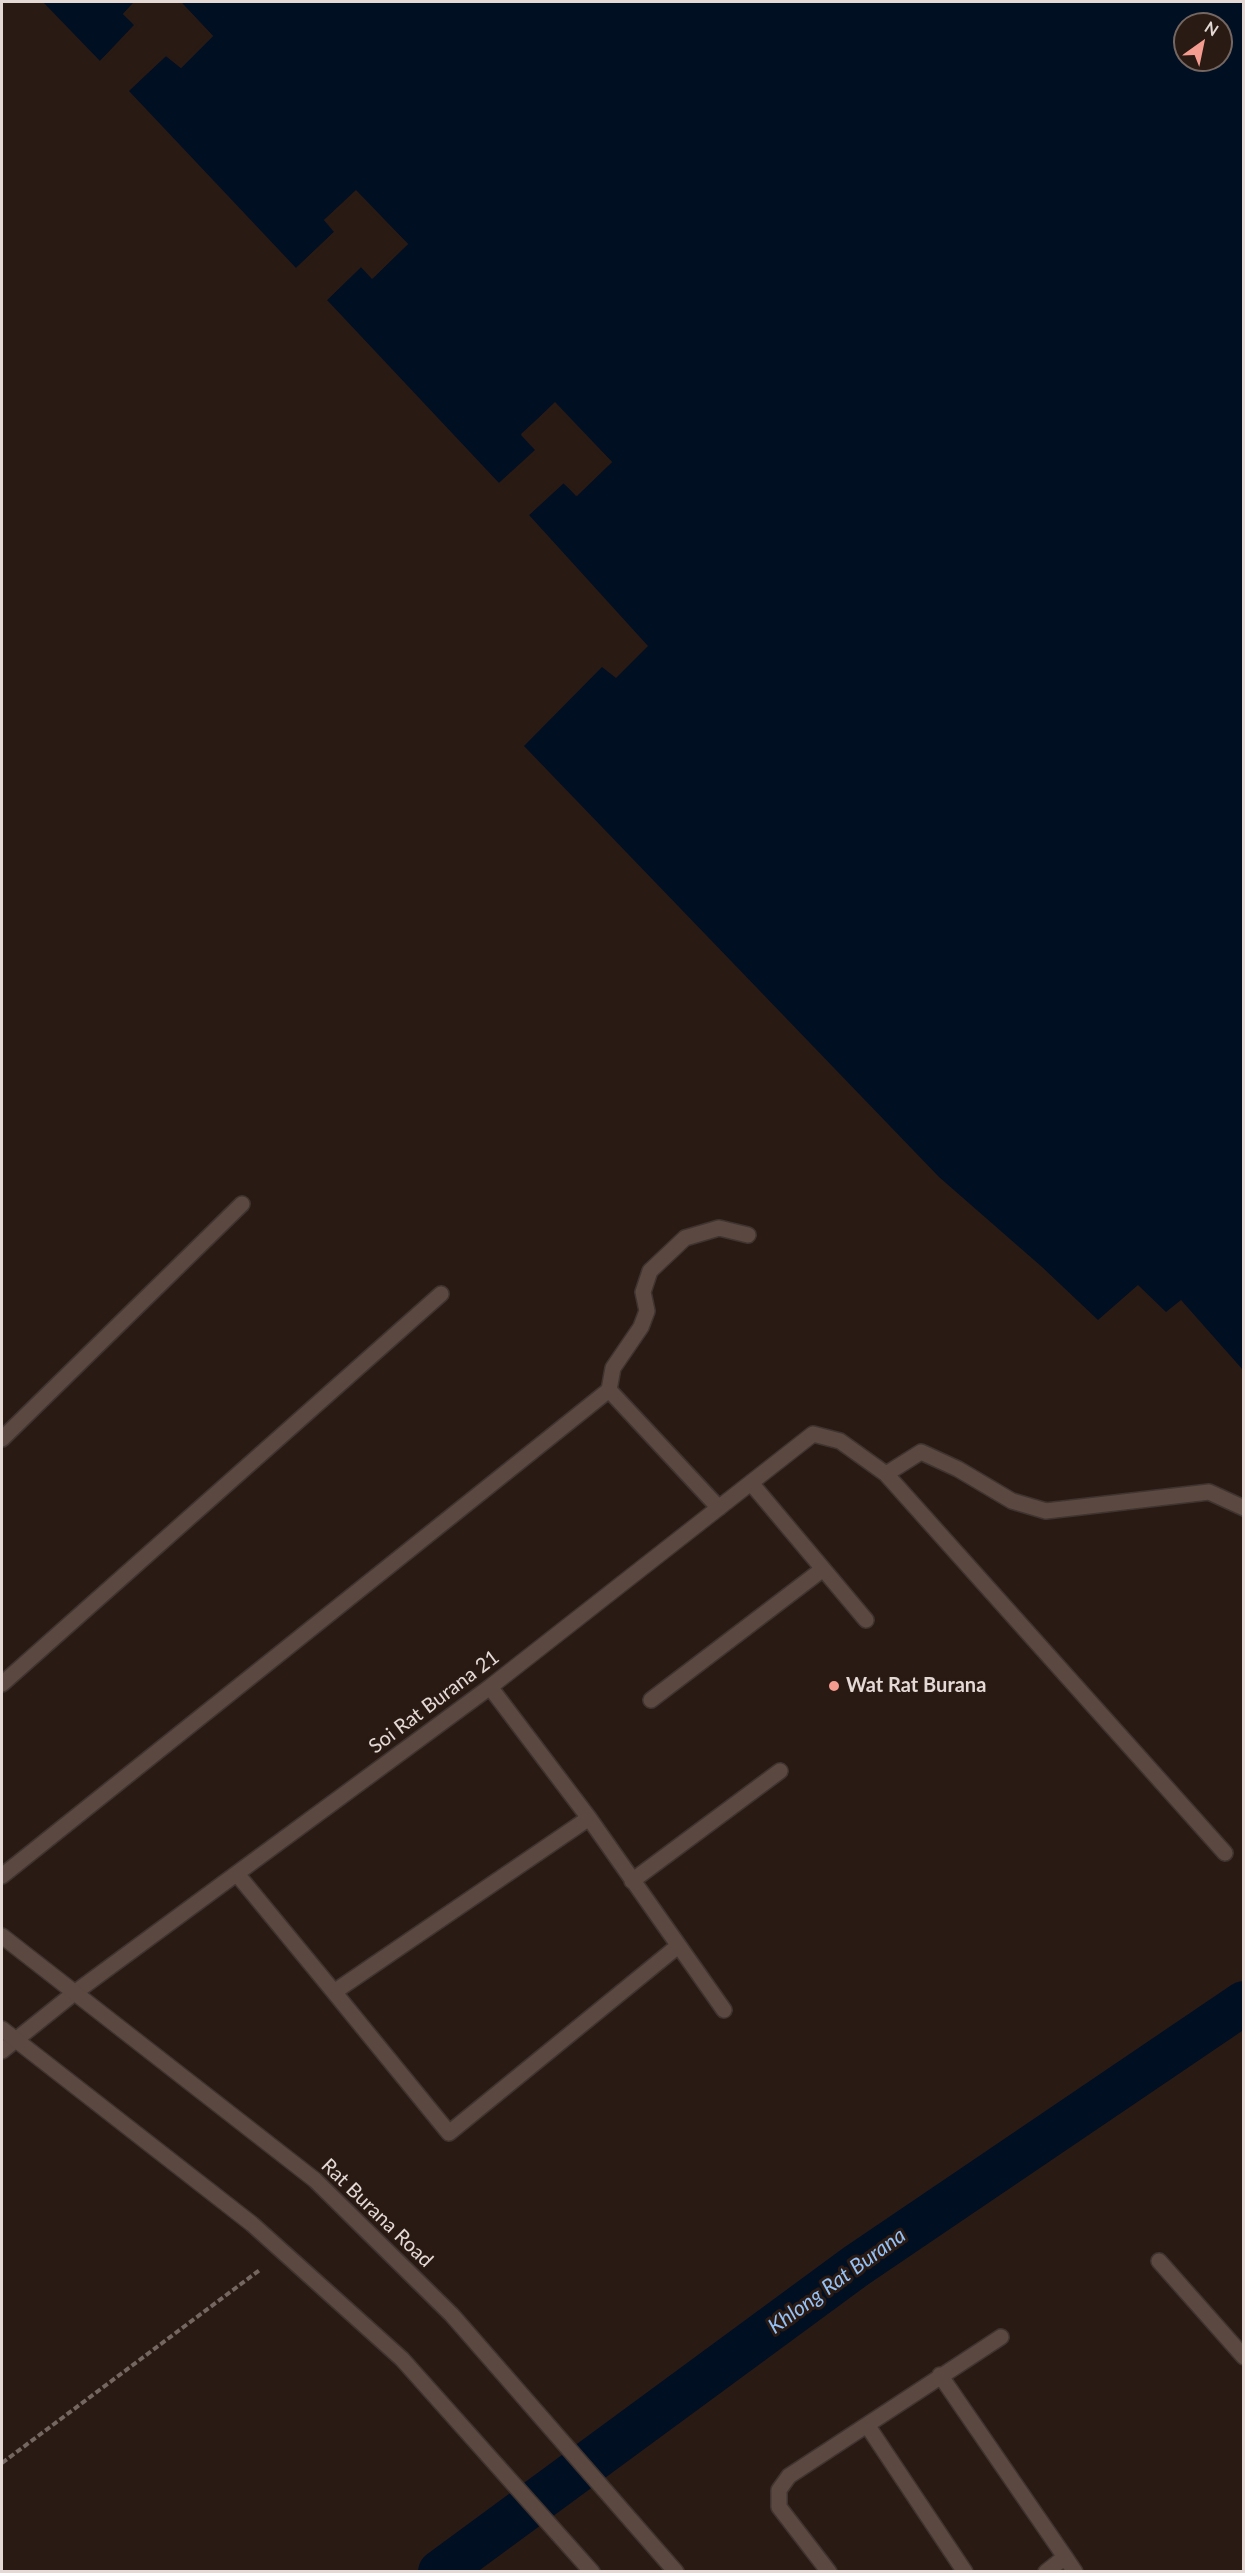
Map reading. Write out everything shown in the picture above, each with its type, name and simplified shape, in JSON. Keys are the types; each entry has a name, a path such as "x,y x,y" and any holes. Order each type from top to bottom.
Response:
{"main road":[{"path":"2,1439 242,1204"},
{"path":"2,1876 609,1390 613,1368 647,1311 643,1292 650,1271 685,1238 719,1228 748,1235"},
{"path":"2,1684 441,1294"},
{"path":"609,1390 719,1508"},
{"name":"Soi Rat Burana 21","path":"2,2050 73,1994 490,1687 813,1434 840,1441 886,1474"},
{"path":"1225,1853 886,1474 921,1452 958,1469 1012,1501 1046,1511 1209,1492 1244,1508"},
{"path":"751,1483 866,1620"},
{"path":"651,1700 823,1569"},
{"path":"490,1687 589,1818 724,2010"},
{"path":"632,1881 780,1771"},
{"path":"334,1992 589,1818"},
{"path":"237,1874 448,2133 678,1946"},
{"name":"Rat Burana Road","path":"2,1936 73,1994 315,2180 452,2315 675,2570"},
{"path":"2,2030 252,2224 402,2359 592,2571"},
{"path":"1159,2261 1244,2357"},
{"path":"829,2571 779,2507 779,2490 789,2476 1001,2337"},
{"path":"940,2375 1075,2571"},
{"path":"867,2425 965,2571"},
{"path":"1046,2571 1065,2557"}],"path":[{"path":"2,2463 283,2253"}],"water":[{"path":"43,2 134,2 123,14 135,25 100,61"},
{"path":"181,2 1243,2 1243,1370 1181,1300 1166,1312 1138,1285 1098,1320 1042,1267 939,1177 524,746 602,667 616,678 648,646 529,515 564,483 576,496 612,462 555,403 521,434 536,450 499,483 327,300 361,267 373,278 408,244 356,191 324,220 335,231 296,268 129,91 166,56 181,68 213,36"}],"pier":[{"path":"134,2 137,2 127,14 137,26 102,63 100,61 134,25 123,14"},
{"path":"178,2 181,2 213,36 181,68 166,56 128,91 126,89 164,53 180,64 209,36"},
{"path":"356,190 408,244 372,279 361,267 327,300 325,298 359,264 363,264 373,274 404,244 356,195 328,221 337,233 298,271 296,268 334,232 324,220"},
{"path":"555,402 612,462 577,496 563,483 529,515 527,513 562,480 577,492 608,462 555,407 525,435 538,448 538,452 501,486 499,483 535,450 521,435"}],"waterway":[{"name":"Khlong Rat Burana","path":"440,2572 856,2266 1244,2003"}],"place":[{"name":"Wat Rat Burana","path":"834,1686"}]}
